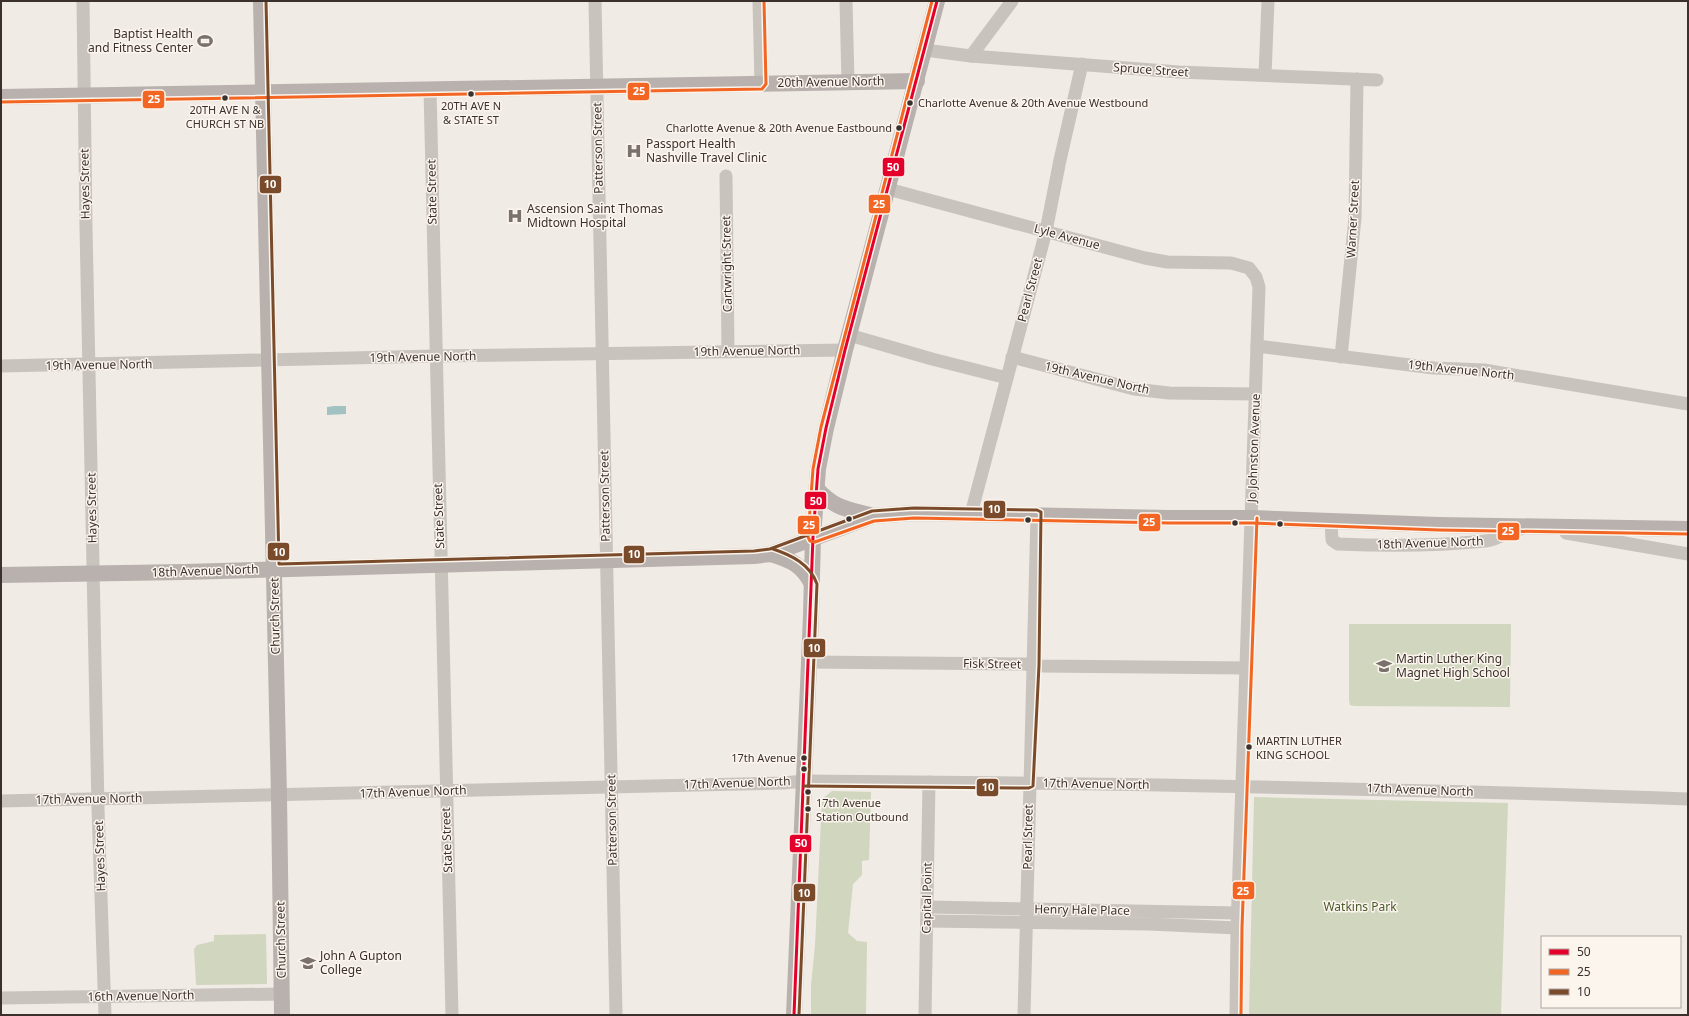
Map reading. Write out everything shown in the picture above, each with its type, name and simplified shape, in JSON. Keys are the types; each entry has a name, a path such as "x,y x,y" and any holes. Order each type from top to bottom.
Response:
{"main road":[{"name":"Church Street","path":"261,1 279,796 282,1015"},
{"path":"794,1015 813,537 818,469 826,428 847,342 938,1"},
{"name":"20th Avenue North","path":"1,97 917,81"},
{"path":"817,489 827,500 837,507 873,516 914,513 1169,518 1252,518 1439,525 1688,528"},
{"name":"18th Avenue North","path":"1,575 94,574 607,559 692,558 771,554 813,537 873,516"},
{"path":"771,554 787,559 797,565 806,572 812,584"}],"street":[{"name":"Hayes Street","path":"84,1 83,96 98,799 105,1015"},
{"name":"Patterson Street","path":"595,1 616,1015"},
{"path":"759,1 760,84"},
{"path":"846,1 848,82"},
{"path":"972,56 1012,1"},
{"path":"1265,75 1268,1"},
{"name":"Spruce Street","path":"925,50 972,56 1179,72 1377,80"},
{"name":"Pearl Street","path":"971,514 1046,231 1060,156 1082,64"},
{"name":"Warner Street","path":"1341,357 1355,218 1357,79"},
{"name":"State Street","path":"430,90 452,1015"},
{"name":"Cartwright Street","path":"726,176 728,351"},
{"name":"Lyle Avenue","path":"888,189 1145,258 1167,262 1232,263 1249,268"},
{"name":"Jo Johnston Avenue","path":"1236,1015 1237,928 1260,287 1256,277 1249,268"},
{"name":"19th Avenue North","path":"1,366 436,356 602,355 728,351 847,342 932,359 1007,378"},
{"name":"19th Avenue North","path":"1257,346 1434,368 1484,370 1688,404"},
{"name":"19th Avenue North","path":"1012,357 1146,391 1255,394"},
{"name":"Pearl Street","path":"1024,1015 1037,515"},
{"name":"18th Avenue North","path":"1331,521 1332,540 1338,544 1426,545 1488,541 1514,530 1531,529 1583,535 1688,554"},
{"name":"Fisk Street","path":"809,662 1247,668"},
{"name":"17th Avenue North","path":"1,801 279,796 783,783 804,781 1242,786 1433,790 1688,799"},
{"name":"Capital Point","path":"925,1015 929,782"},
{"name":"Henry Hale Place","path":"927,907 1238,913"},
{"name":"Henry Hale Place","path":"927,921 1149,924 1237,928"},
{"name":"16th Avenue North","path":"1,998 282,994"}],"green space":[{"path":"1349,624 1511,624 1510,707 1350,705"},
{"path":"832,791 871,792 869,860 862,861 862,875 853,884 848,933 857,941 867,942 866,1015 811,1015 811,985 815,945 822,799"},
{"name":"Watkins Park","path":"1254,797 1508,803 1501,1015 1249,1015"},
{"path":"266,934 267,984 196,985 194,949 197,945 214,941 214,935"}],"water":[{"path":"346,406 346,414 327,415 327,407"}],"transit line":[{"name":"10","path":"266,1 279,564 754,551 770,549 872,511 914,508 1037,510 1041,512 1039,665 1033,786 1029,788 804,786"},
{"name":"25","path":"1,102 762,89 766,84 764,1"},
{"name":"25","path":"932,1 821,427 813,469 808,537 810,541 815,542 874,521 914,518 1169,523 1252,523 1439,530 1688,534"},
{"name":"50","path":"794,1015 813,537 818,469 826,428 845,350 937,1"},
{"name":"25","path":"1241,1015 1242,928 1257,518"},
{"name":"10","path":"773,549 799,561 810,571 817,584 799,1015"}],"place":[{"name":"Baptist Health and Fitness Center","path":"205,41"},
{"name":"20TH AVE N & STATE ST","path":"471,94"},
{"name":"20TH AVE N & CHURCH ST NB","path":"225,98"},
{"name":"Charlotte Avenue & 20th Avenue Westbound","path":"910,103"},
{"name":"Charlotte Avenue & 20th Avenue Eastbound","path":"899,128"},
{"name":"Passport Health Nashville Travel Clinic","path":"634,151"},
{"name":"Ascension Saint Thomas Midtown Hospital","path":"515,216"},
{"name":"Martin Luther King Magnet High School","path":"1384,666"},
{"name":"MARTIN LUTHER KING SCHOOL","path":"1249,747"},
{"name":"17th Avenue","path":"804,758"},
{"name":"17th Avenue Station Outbound","path":"808,809"},
{"name":"John A Gupton College","path":"308,963"}]}
